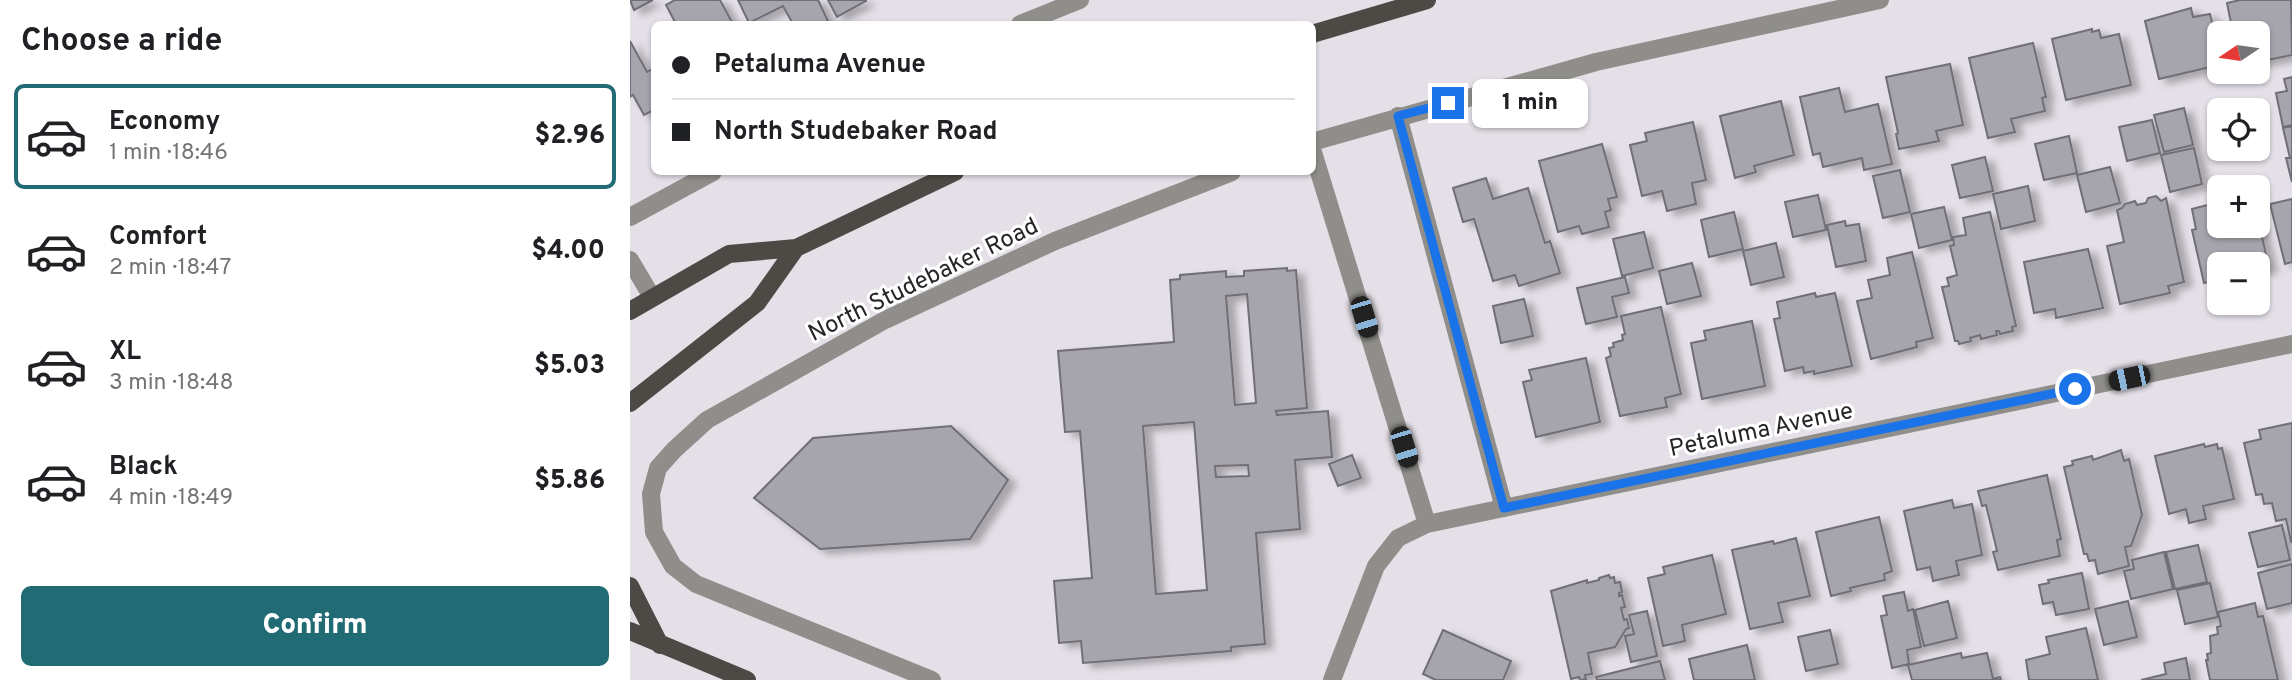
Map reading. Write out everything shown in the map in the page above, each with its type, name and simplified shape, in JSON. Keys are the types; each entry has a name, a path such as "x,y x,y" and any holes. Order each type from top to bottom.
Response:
{"main road":[{"path":"1316,33 1427,0"},
{"path":"630,311 729,254 796,248 949,175"},
{"path":"630,404 757,303 796,248"},
{"path":"630,586 660,645"},
{"path":"630,631 747,680"}],"street":[{"path":"1028,21 1080,0"},
{"path":"1316,141 1596,62 1880,0"},
{"path":"1398,116 1504,508"},
{"path":"1316,162 1427,524"},
{"path":"630,217 707,175"},
{"name":"North Studebaker Road","path":"932,680 696,584 673,566 654,532 651,494 658,468 707,420 886,320 1055,241 1224,175"},
{"path":"630,260 652,297"},
{"name":"Petaluma Avenue","path":"1332,680 1376,566 1398,538 1427,524 2292,344"}],"building":[{"path":"630,0 653,0 634,10"},
{"path":"675,0 720,0 731,21 674,21 666,5"},
{"path":"738,0 818,0 828,21 791,21 783,6 748,21"},
{"path":"828,0 866,0 866,1 837,17"},
{"path":"2240,0 2291,0 2292,55 2270,60 2270,21 2231,21 2227,3"},
{"path":"2191,8 2193,17 2210,14 2212,21 2207,21 2207,68 2159,79 2145,21"},
{"path":"2092,29 2092,32 2099,30 2101,38 2119,34 2131,85 2066,100 2052,39"},
{"path":"630,41 647,72 651,70 651,112 644,115 633,95 630,97"},
{"path":"2033,43 2046,97 2042,98 2045,111 2011,119 2015,132 1988,138 1969,58"},
{"path":"1950,64 1963,125 1936,131 1939,141 1899,149 1886,77"},
{"path":"2292,77 2292,125 2283,127 2276,93 2287,91 2284,79"},
{"path":"1839,88 1845,112 1878,104 1892,164 1864,170 1862,158 1823,167 1820,153 1813,155 1800,97"},
{"path":"1781,101 1794,155 1754,166 1756,172 1735,178 1720,116"},
{"path":"2184,108 2193,145 2164,152 2154,115"},
{"path":"2152,120 2160,153 2127,161 2119,127"},
{"path":"1693,122 1706,180 1692,183 1696,204 1667,211 1662,191 1642,196 1630,145 1647,141 1645,133"},
{"path":"2292,126 2292,182 2283,128"},
{"path":"2069,136 2077,173 2044,180 2035,144"},
{"path":"1602,144 1617,197 1608,199 1611,210 1605,212 1609,227 1582,234 1579,226 1558,232 1539,161"},
{"path":"2194,148 2202,184 2170,192 2161,155"},
{"path":"1985,157 1993,191 1960,198 1952,165"},
{"path":"2110,167 2120,203 2086,212 2077,175"},
{"path":"1900,170 1910,212 1883,218 1873,176"},
{"path":"1486,178 1493,199 1528,188 1545,243 1550,241 1560,273 1519,286 1515,275 1493,281 1474,219 1463,222 1453,188"},
{"path":"2028,186 2035,221 2001,229 1993,194"},
{"path":"1818,195 1826,230 1793,237 1785,202"},
{"path":"2156,196 2161,201 2166,198 2184,282 2168,286 2170,293 2120,304 2107,246 2124,242 2117,210 2135,201 2137,205 2146,203 2148,198"},
{"path":"2292,199 2292,262 2285,264 2270,204"},
{"path":"2207,205 2207,238 2262,238 2265,252 2207,252 2207,282 2204,283 2192,230 2196,229 2192,209"},
{"path":"1944,207 1952,240 1919,248 1911,214"},
{"path":"1734,212 1743,249 1709,257 1701,220"},
{"path":"1990,212 2016,326 2012,327 2013,331 2000,334 1996,331 1997,335 1981,339 1980,335 1959,344 1955,341 1942,287 1949,286 1947,278 1957,275 1950,246 1954,245 1953,237 1966,235 1963,218"},
{"path":"1845,221 1846,226 1859,224 1866,261 1836,267 1827,225"},
{"path":"1644,232 1653,268 1622,276 1613,239"},
{"path":"1776,243 1784,277 1751,285 1743,251"},
{"path":"2088,249 2103,308 2056,318 2055,309 2034,313 2024,262"},
{"path":"1912,252 1933,338 1916,342 1917,347 1871,359 1857,301 1872,298 1868,280 1890,275 1887,258"},
{"path":"1692,263 1701,296 1667,304 1659,271"},
{"path":"1287,268 1287,271 1296,270 1307,408 1276,411 1277,415 1328,411 1332,457 1295,460 1300,529 1256,533 1265,644 1231,647 1231,651 1083,663 1081,641 1059,643 1054,581 1092,578 1080,431 1065,432 1058,351 1174,342 1170,280 1180,279 1180,275 1226,271 1226,277 1244,276 1244,271","holes":["1247,294 1256,403 1235,405 1226,296","1194,422 1207,590 1156,594 1143,426","1248,465 1249,476 1216,477 1215,466"]},
{"path":"1625,277 1629,293 1612,297 1617,317 1586,324 1577,288"},
{"path":"1815,293 1816,297 1835,293 1852,366 1814,374 1814,371 1804,373 1803,367 1785,371 1774,319 1780,318 1777,302"},
{"path":"1524,299 1533,336 1501,343 1493,306"},
{"path":"1661,307 1681,394 1665,398 1667,407 1620,416 1606,358 1611,356 1609,348 1614,347 1613,343 1623,340 1622,335 1625,334 1621,316"},
{"path":"1752,321 1765,386 1702,399 1691,343 1706,340 1704,331"},
{"path":"1586,358 1600,422 1536,437 1523,382 1532,380 1529,370"},
{"path":"2292,423 2291,542 2286,519 2276,521 2272,503 2264,504 2262,494 2256,495 2244,443 2261,439 2259,430"},
{"path":"951,426 1008,480 970,539 820,549 754,498 813,438"},
{"path":"2204,444 2205,447 2217,444 2218,449 2222,448 2234,499 2203,506 2206,519 2189,523 2186,509 2169,514 2155,456"},
{"path":"2121,450 2124,461 2129,459 2142,515 2131,546 2125,547 2129,566 2098,574 2095,560 2089,561 2087,554 2084,554 2064,467 2073,465 2072,461 2092,456 2093,460"},
{"path":"1352,455 1361,478 1338,486 1329,464"},
{"path":"2047,475 2061,539 2057,540 2060,556 1998,570 1993,552 1997,551 1986,505 1982,506 1978,491"},
{"path":"1952,500 1954,508 1972,504 1982,555 1956,561 1959,575 1933,581 1930,567 1917,570 1904,511"},
{"path":"1879,517 1892,571 1884,574 1885,580 1850,588 1851,591 1831,596 1816,532"},
{"path":"2282,525 2290,560 2258,567 2249,533"},
{"path":"1796,538 1810,596 1778,603 1783,622 1750,629 1732,550"},
{"path":"2198,545 2207,582 2175,589 2166,552"},
{"path":"2164,552 2173,589 2131,599 2124,571 2134,569 2132,560"},
{"path":"1712,555 1726,614 1682,625 1685,641 1663,646 1648,578 1665,574 1663,567"},
{"path":"2292,564 2292,603 2267,609 2258,573"},
{"path":"2082,573 2089,609 2056,615 2053,602 2043,604 2039,585 2049,583 2048,580"},
{"path":"1609,575 1610,578 1614,577 1615,583 1620,582 1622,592 1619,596 1622,595 1625,607 1621,608 1629,628 1615,647 1588,653 1592,674 1585,675 1586,679 1571,679 1551,591 1587,580 1587,583 1599,580"},
{"path":"2210,583 2218,617 2185,624 2177,590"},
{"path":"1904,592 1908,611 1913,609 1921,647 1907,650 1909,664 1892,668 1881,616 1887,615 1883,596"},
{"path":"1948,601 1957,638 1924,646 1915,610"},
{"path":"2128,601 2137,637 2104,645 2095,609"},
{"path":"2255,603 2258,617 2263,616 2278,680 2210,680 2206,660 2207,654 2211,653 2210,636 2218,634 2217,627 2221,626 2218,612"},
{"path":"1647,611 1657,656 1631,662 1625,636 1634,634 1629,615"},
{"path":"2086,628 2098,680 2029,680 2026,660 2050,654 2046,637"},
{"path":"1443,630 1511,661 1503,680 1436,680 1423,674"},
{"path":"1830,630 1838,664 1806,671 1798,637"},
{"path":"1747,645 1755,680 1694,680 1689,659"},
{"path":"1961,653 1962,658 1987,653 1993,679 2000,677 2001,680 1912,680 1908,665"},
{"path":"2186,658 2190,680 2141,680 2166,674 2164,663"},
{"path":"1660,661 1665,680 1597,680 1596,677"}],"route":[{"path":"1448,103 1398,116 1504,508 2075,389"}]}
